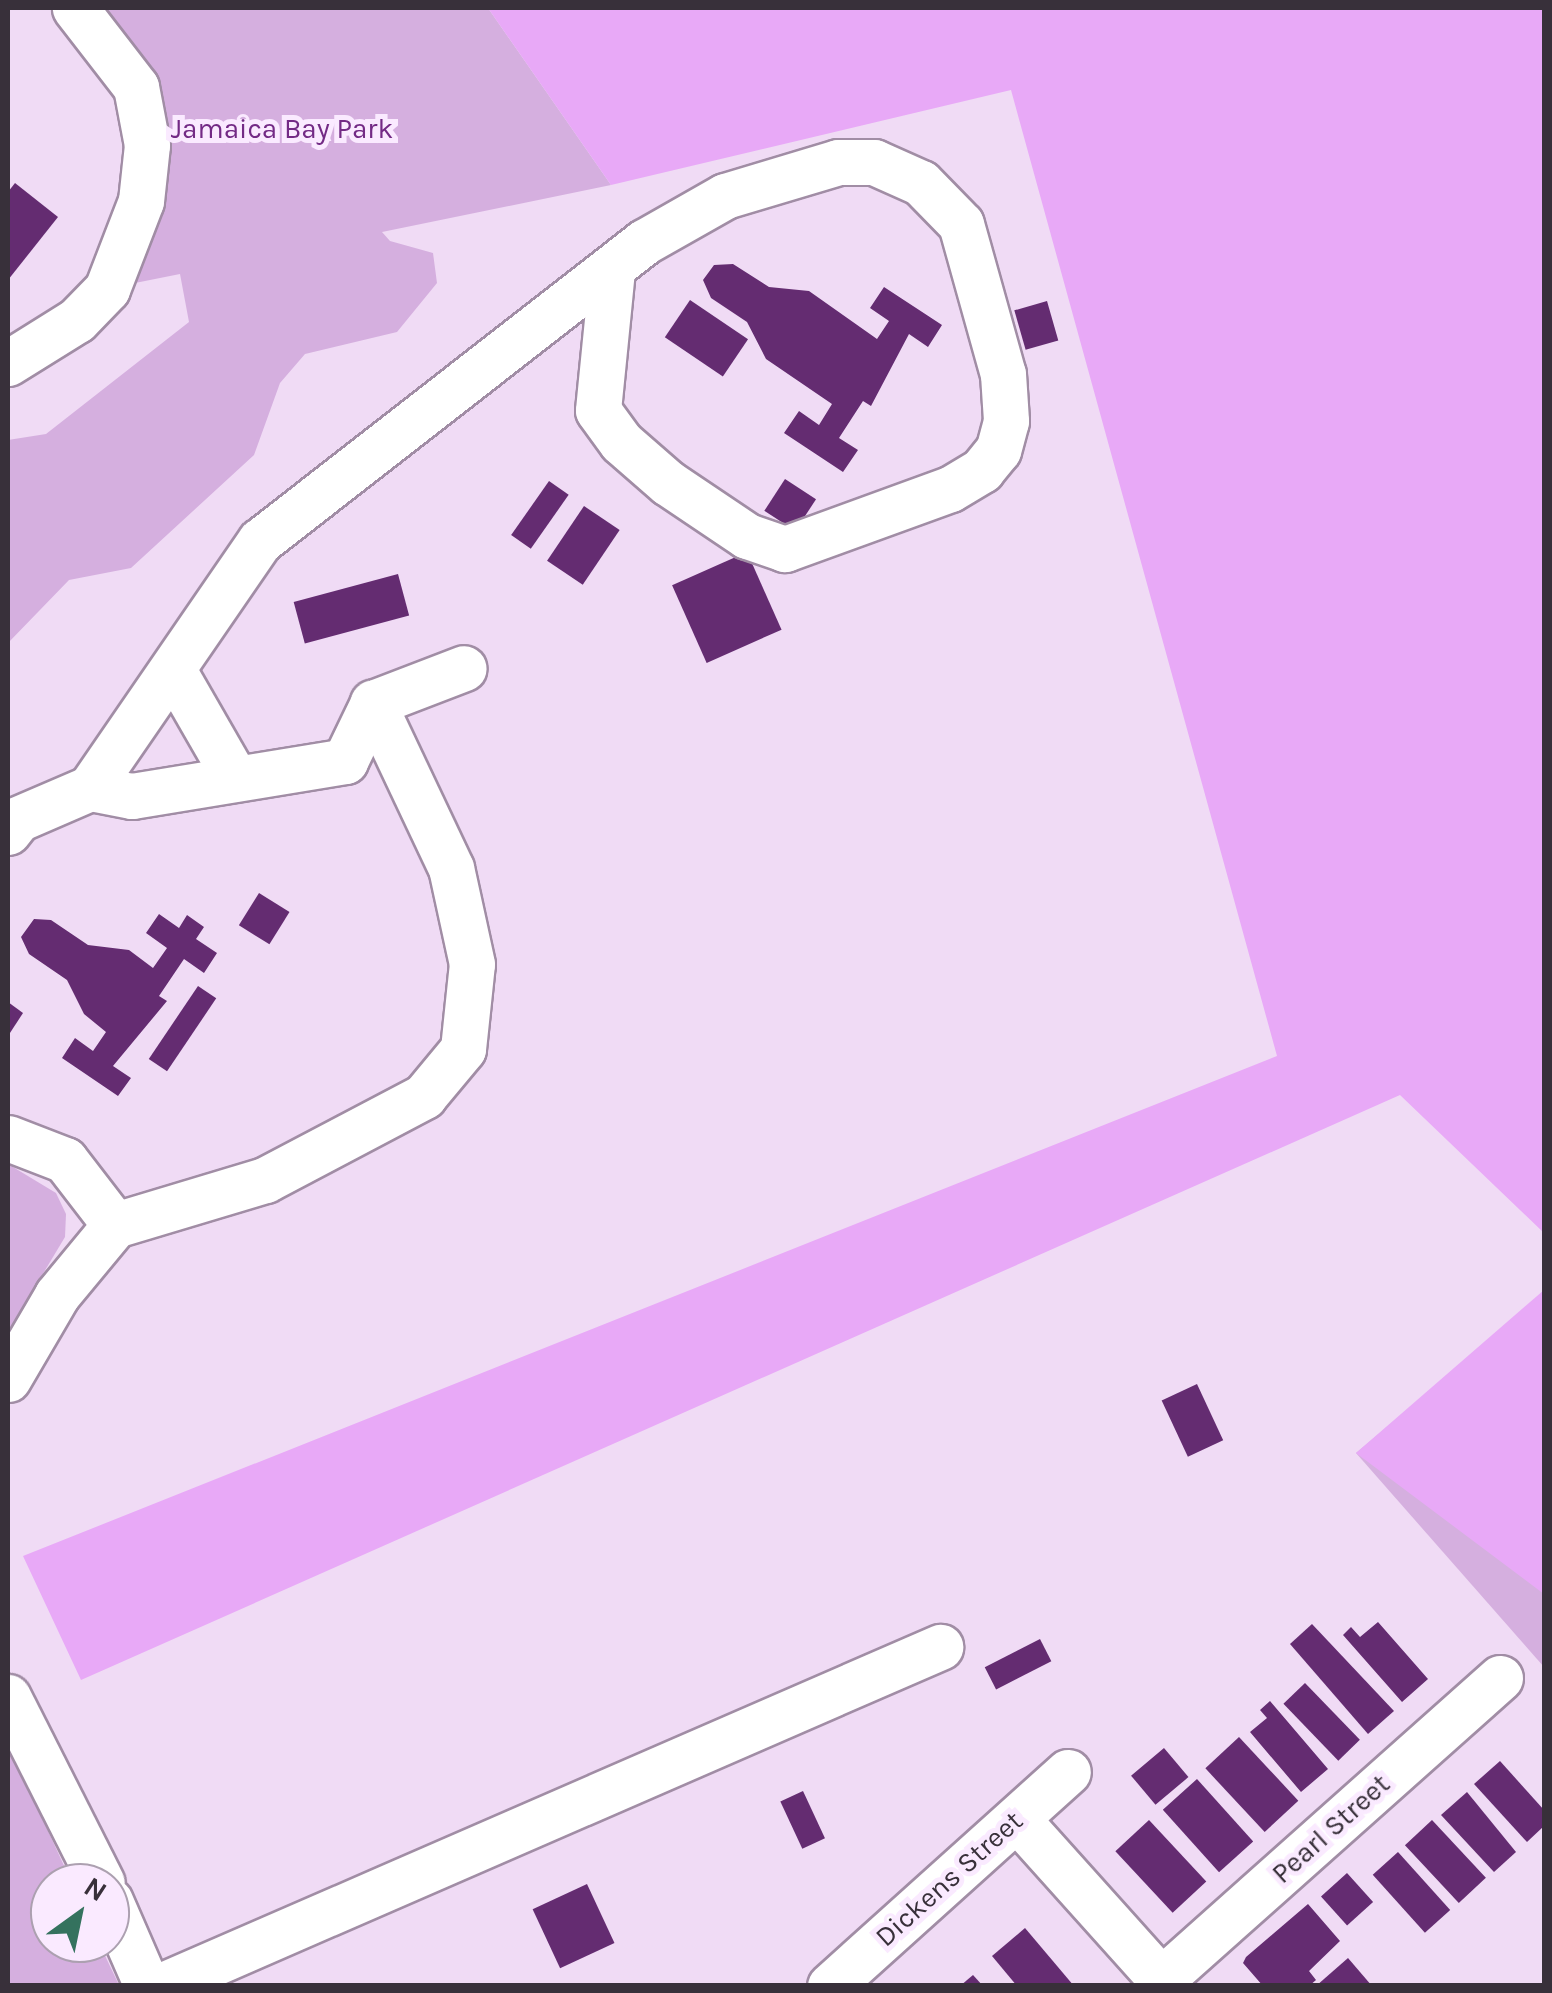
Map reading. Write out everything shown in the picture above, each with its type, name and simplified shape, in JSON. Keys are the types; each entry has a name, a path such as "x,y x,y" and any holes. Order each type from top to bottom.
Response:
{"street":[{"path":"8,364 78,320 107,288 141,201 145,131 136,88 75,8"},
{"path":"8,832 18,819 90,788 260,541 612,269 725,196 838,162 874,162 921,183 962,224 1003,374 1006,421 998,450 982,470 950,489 784,550 748,536 668,484 621,442 598,410 612,269"},
{"path":"90,788 132,796 345,761 373,703 464,668"},
{"path":"173,670 236,778"},
{"path":"8,1379 57,1294 115,1225 265,1180 424,1096 463,1049 472,964 451,868 373,703"},
{"path":"8,1138 64,1160 115,1225"},
{"path":"161,1986 940,1647"},
{"name":"Pearl Street","path":"1164,1983 1500,1678"},
{"path":"8,1697 92,1863"},
{"name":"Dickens Street","path":"830,1986 1068,1772"},
{"path":"1017,1819 1164,1983"},
{"path":"130,1948 146,1986"}],"green space":[{"name":"Jamaica Bay Park","path":"102,8 488,8 611,185 382,232 390,241 433,253 437,283 397,332 305,354 280,383 254,455 131,568 69,580 8,643 8,440 46,434 189,322 180,274 125,285 134,50"},
{"path":"8,1164 56,1193 66,1214 65,1237 8,1332"},
{"path":"1544,1295 1544,1667 1356,1453"},
{"path":"8,1744 63,1863 30,1863 30,1963 109,1963 119,1985 8,1985"}],"shaded area":[{"path":"488,8 1544,8 1544,1233 1400,1095 81,1680 23,1556 1277,1056 1011,90 611,185"},
{"path":"1544,1290 1544,1594 1356,1453"}],"building":[{"path":"15,183 58,217 8,280 8,192"},
{"path":"733,264 769,287 809,291 877,339 889,321 870,308 884,287 942,325 928,347 909,334 871,406 863,401 839,438 858,450 843,472 784,433 799,411 819,425 832,404 766,359 747,322 711,298 703,280 714,265"},
{"path":"690,300 748,339 723,376 665,337"},
{"path":"1047,301 1058,340 1026,350 1014,310"},
{"path":"785,479 816,499 795,531 764,511"},
{"path":"549,481 569,495 531,549 511,535"},
{"path":"584,506 620,530 583,585 547,561"},
{"path":"747,552 782,630 707,663 672,585"},
{"path":"398,574 409,616 305,643 294,602"},
{"path":"259,893 290,912 269,944 239,925"},
{"path":"159,914 179,928 187,915 204,927 196,939 217,953 204,973 184,959 159,996 167,1001 113,1066 131,1078 118,1096 62,1058 75,1038 93,1051 106,1032 84,1014 67,980 29,954 21,937 34,919 51,920 88,945 129,950 153,968 167,948 146,933"},
{"path":"198,986 216,998 167,1071 149,1059"},
{"path":"8,1002 23,1013 8,1036"},
{"path":"1197,1384 1223,1440 1188,1457 1162,1400"},
{"path":"1378,1622 1428,1679 1402,1702 1343,1635 1351,1627 1360,1637"},
{"path":"1312,1624 1394,1711 1368,1734 1290,1644"},
{"path":"1040,1639 1051,1661 996,1689 985,1667"},
{"path":"1305,1683 1360,1740 1338,1761 1283,1704"},
{"path":"1270,1701 1328,1769 1301,1792 1250,1732 1267,1718 1260,1710"},
{"path":"1239,1737 1298,1801 1265,1832 1205,1768"},
{"path":"1164,1748 1188,1777 1155,1805 1131,1776"},
{"path":"1500,1761 1544,1810 1544,1826 1527,1842 1474,1784"},
{"path":"1197,1779 1253,1841 1219,1872 1163,1810"},
{"path":"803,1791 825,1838 802,1849 780,1802"},
{"path":"1467,1792 1516,1852 1494,1872 1441,1815"},
{"path":"1149,1820 1206,1881 1173,1913 1115,1851"},
{"path":"1432,1820 1486,1878 1459,1903 1405,1845"},
{"path":"1398,1852 1450,1910 1425,1933 1373,1875"},
{"path":"1347,1873 1373,1902 1347,1925 1321,1896"},
{"path":"587,1884 614,1943 560,1968 533,1909"},
{"path":"1308,1904 1340,1941 1309,1971 1316,1980 1309,1986 1263,1986 1243,1963 1246,1957"},
{"path":"1025,1928 1074,1986 1017,1986 992,1956"},
{"path":"1348,1958 1372,1986 1316,1986"},
{"path":"973,1975 983,1986 960,1986"}]}
